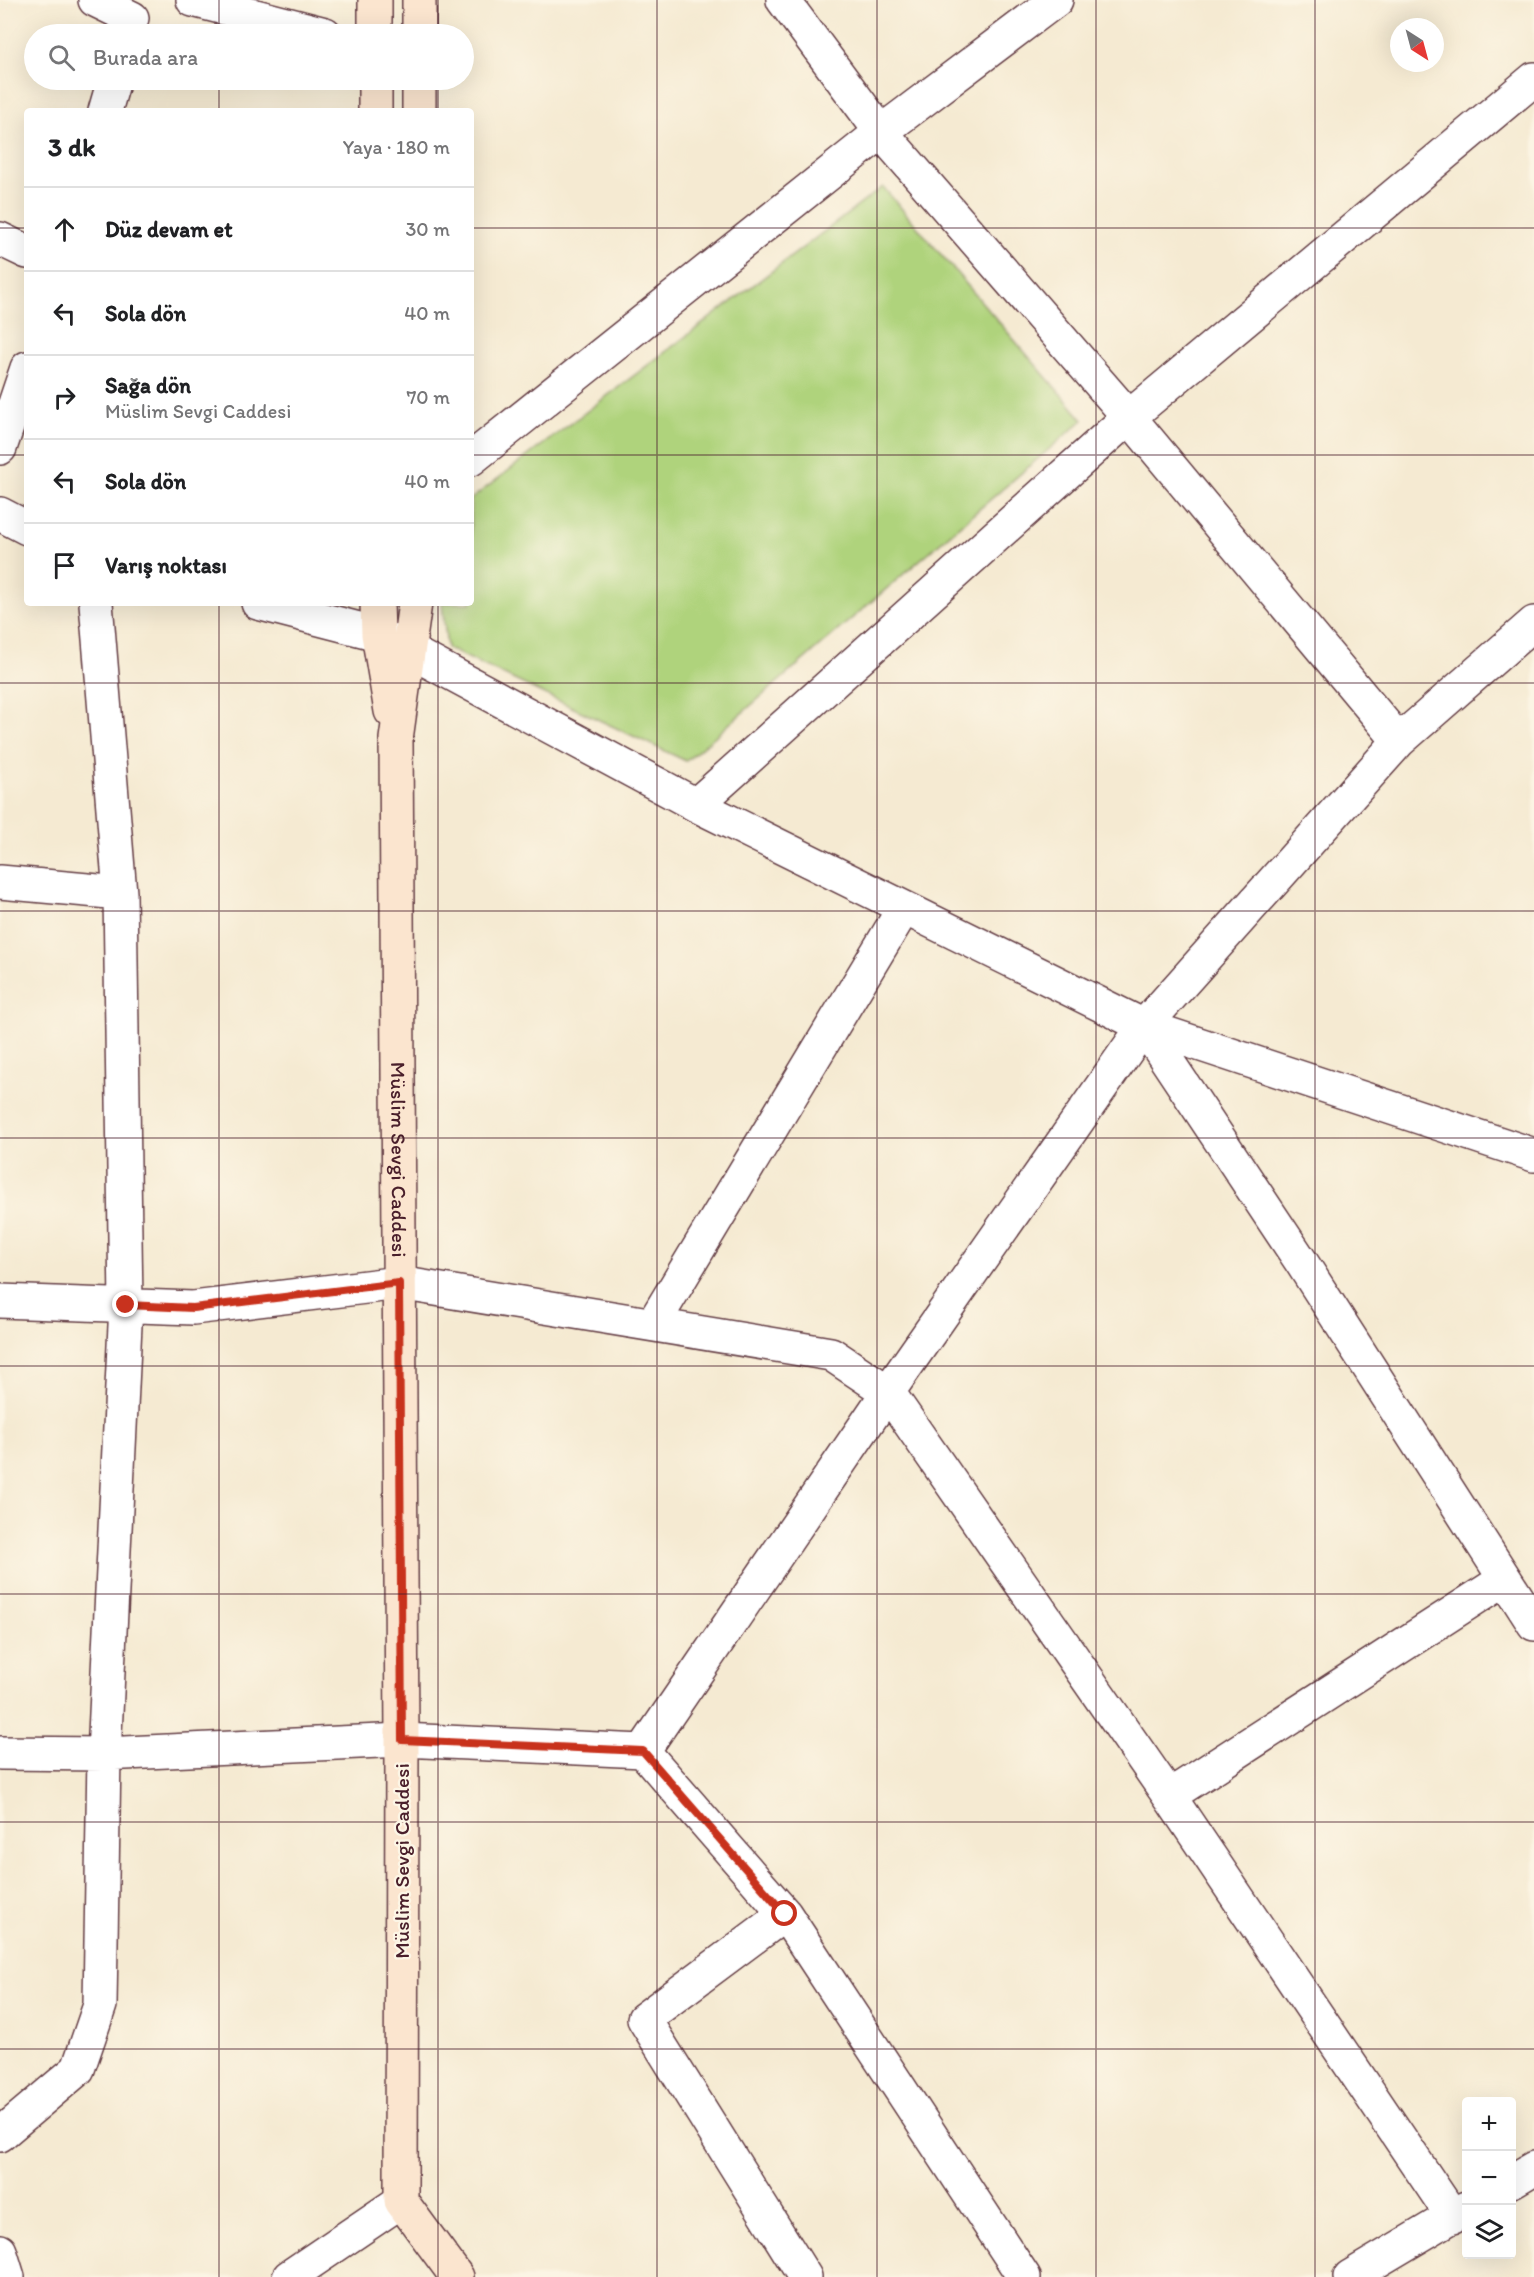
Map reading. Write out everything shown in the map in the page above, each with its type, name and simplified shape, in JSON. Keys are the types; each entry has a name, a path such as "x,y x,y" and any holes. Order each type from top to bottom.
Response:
{"main road":[{"path":"375,0 375,24"},
{"path":"419,0 419,24"},
{"path":"375,90 375,108"},
{"path":"419,90 419,108"},
{"name":"Müslim Sevgi Caddesi","path":"396,739 415,606"},
{"name":"Müslim Sevgi Caddesi","path":"378,618 396,739 402,1740 401,2201"},
{"path":"401,2201 458,2277"}],"street":[{"path":"95,0 132,18"},
{"path":"193,0 286,24"},
{"path":"783,0 881,132 1129,417 1399,741"},
{"path":"474,457 881,132 1056,0"},
{"path":"696,805 1129,417 1534,79"},
{"path":"106,108 111,90"},
{"path":"0,239 24,251"},
{"path":"0,448 24,377"},
{"path":"0,514 24,526"},
{"path":"0,2135 78,2069 100,2005 104,1754 126,1305 120,892 96,606"},
{"path":"282,606 378,618 410,652 696,805 1144,1026 1534,1155"},
{"path":"643,1751 888,1392 1144,1026 1399,741 1534,623"},
{"path":"0,882 120,892"},
{"path":"653,1324 904,908"},
{"path":"1144,1026 1302,1263 1534,1624"},
{"path":"0,1301 193,1308 399,1283 831,1354 888,1392 1460,2212 1350,2277"},
{"path":"1169,1796 1505,1579"},
{"path":"0,1753 104,1754 402,1740 643,1751 785,1914 1024,2277"},
{"path":"785,1914 644,2019 805,2277"},
{"path":"1516,2179 1534,2168"},
{"path":"289,2277 401,2201"},
{"path":"0,2251 8,2277"}],"green space":[{"path":"883,187 1083,420 686,761 447,648 442,606 474,606 474,497"}],"route":[{"path":"126,1305 193,1308 399,1283 402,1740 643,1751 785,1914"}]}
